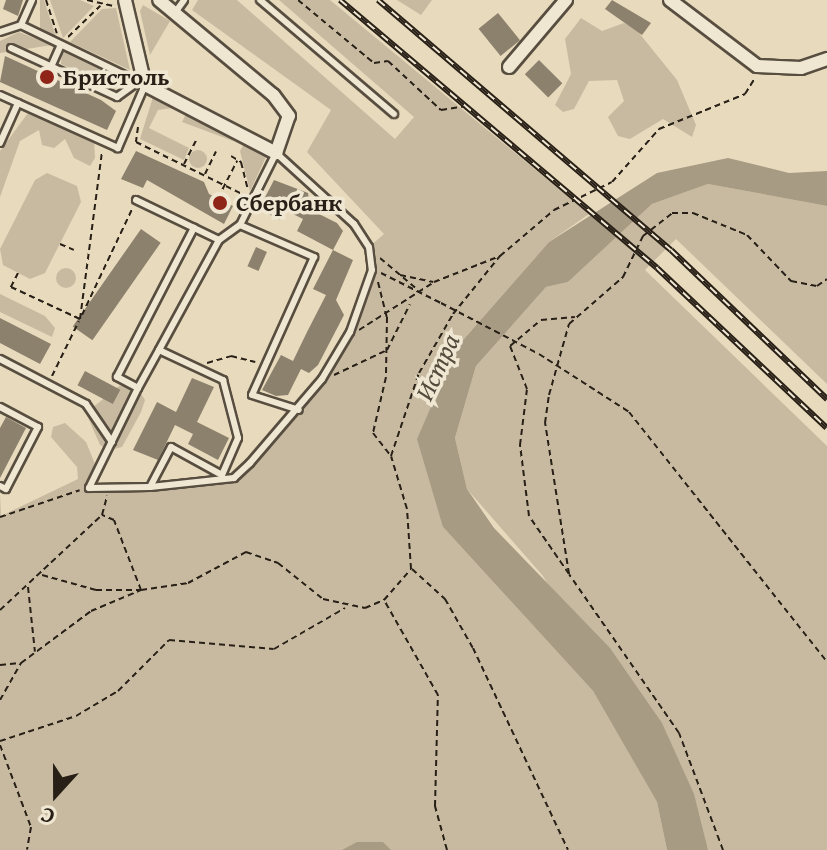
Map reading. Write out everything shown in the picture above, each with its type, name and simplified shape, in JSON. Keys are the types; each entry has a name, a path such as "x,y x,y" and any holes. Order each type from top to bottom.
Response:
{"street":[{"path":"123,3 141,83 276,153 289,116 159,0"},
{"path":"509,67 566,0"},
{"path":"670,0 757,66 801,68 827,59"}],"lane":[{"path":"21,25 32,0"},
{"path":"174,14 184,0"},
{"path":"260,0 394,114"},
{"path":"0,32 21,25 141,83"},
{"path":"51,67 61,45"},
{"path":"11,48 117,97 141,83"},
{"path":"0,95 118,148 141,83"},
{"path":"0,143 18,103"},
{"path":"276,153 319,187 369,247 372,270 350,332 299,410 234,478 150,487 110,485 89,488 138,388 219,240 240,225 250,198 276,153"},
{"path":"136,200 219,240"},
{"path":"240,225 314,257 252,395 271,405 299,410"},
{"path":"138,388 117,377 194,228"},
{"path":"159,350 223,380 238,438 222,475"},
{"path":"0,359 86,404 112,442"},
{"path":"0,407 38,427 6,489 0,486"},
{"path":"150,487 171,447 222,475 234,478"}],"path":[{"path":"46,0 61,45 100,6"},
{"path":"87,0 100,6 123,3"},
{"path":"298,0 374,63 388,61 441,110 465,106"},
{"path":"391,456 419,373 453,314 500,256 554,210 612,182 659,129 745,94 757,66"},
{"path":"142,129 136,142 250,198"},
{"path":"184,165 196,140"},
{"path":"80,319 96,164 107,144"},
{"path":"205,175 216,151"},
{"path":"231,156 237,160 250,198"},
{"path":"218,198 237,160"},
{"path":"48,384 136,200"},
{"path":"569,574 545,423 559,364 576,317 623,277 643,236 672,213 693,213 747,235 791,281 817,286 827,279"},
{"path":"60,244 74,250"},
{"path":"369,247 422,293"},
{"path":"350,332 411,303 434,282 500,256"},
{"path":"372,270 559,364 629,412 827,662"},
{"path":"372,270 387,317 387,350 373,433 391,456 407,509 411,569 445,599 473,648 568,850"},
{"path":"18,273 11,287 80,319"},
{"path":"400,274 434,282"},
{"path":"322,379 387,350 411,303"},
{"path":"576,317 541,320 510,346 527,389 520,445 529,516 679,733 723,850"},
{"path":"194,367 231,356 265,366"},
{"path":"0,610 42,575 102,515 110,485"},
{"path":"0,517 89,488"},
{"path":"102,515 114,520 141,590"},
{"path":"42,575 96,590 141,590 188,583 246,552 278,563 323,599 346,607"},
{"path":"27,850 31,827 0,743 83,712 118,691 169,640 274,649 346,607 384,600 411,569"},
{"path":"28,587 35,653"},
{"path":"0,700 21,663 91,611 141,590"},
{"path":"384,600 438,695 435,806 447,850"},
{"path":"0,665 21,663"}],"shaded area":[{"path":"40,0 44,0 56,37 40,30"},
{"path":"50,0 80,0 94,6 63,38"},
{"path":"198,0 237,0 395,139 414,117 279,0 330,0 589,214 549,242 457,347 443,527 593,691 657,802 667,850 0,850 0,494 1,516 78,479 77,467 51,437 53,427 65,423 86,442 97,469 90,488 200,487 234,478 299,410 350,332 372,270 369,247 384,234 307,152 331,110 192,10"},
{"path":"397,0 432,0 421,15"},
{"path":"143,5 170,21 150,55 140,11"},
{"path":"116,8 130,70 70,42 102,9"},
{"path":"581,18 602,31 624,23 635,28 677,80 696,125 692,137 663,119 630,139 618,136 608,117 624,101 617,80 589,81 574,109 563,112 555,105 571,74 565,39"},
{"path":"19,32 52,45 0,53 0,41"},
{"path":"62,51 125,82 114,89 61,64"},
{"path":"153,97 173,108 158,110 149,128 189,148 184,160 140,139"},
{"path":"187,112 232,135 233,141 182,122"},
{"path":"28,113 94,140 95,158 90,166 74,158 65,139 54,148 42,145 39,130 20,141 0,197 0,151"},
{"path":"245,142 266,157 250,191 240,151"},
{"path":"198,150 207,159 198,168 189,159"},
{"path":"728,158 789,173 827,171 827,206 708,184 652,204 568,282 546,287 476,366 455,438 467,489 494,528 610,648 662,723 694,794 708,850 667,850 657,802 593,691 443,527 417,439 457,347 549,242 657,173"},
{"path":"47,173 77,186 81,202 45,273 30,279 3,265 0,249 35,180"},
{"path":"708,184 827,206 827,384 676,239 645,270 827,446 827,850 701,850 543,576 467,489 455,438 476,366 546,287 568,282 652,204"},
{"path":"62,268 70,268 76,278 70,288 62,288 56,282 56,274"},
{"path":"0,294 45,316 55,328 52,337 0,312"},
{"path":"135,384 145,400 141,412 122,447 110,450 100,445 86,413 119,386"},
{"path":"357,842 383,842 391,850 342,850"}],"building":[{"path":"6,0 23,0 18,16 3,9"},
{"path":"612,0 651,23 642,35 605,9"},
{"path":"498,13 520,40 501,56 479,29"},
{"path":"5,56 101,100 116,111 107,130 0,82"},
{"path":"539,60 562,83 548,97 525,74"},
{"path":"136,151 204,182 209,194 233,206 224,224 147,180 143,188 121,179"},
{"path":"274,180 308,193 311,210 337,223 343,231 333,250 297,231 303,219 285,210 280,220 259,209"},
{"path":"141,229 161,243 92,340 73,326"},
{"path":"256,247 267,252 258,271 247,266"},
{"path":"333,250 353,260 336,300 344,315 318,365 309,373 301,369 288,395 276,396 262,390 281,355 293,361 326,295 313,289"},
{"path":"0,318 51,344 40,364 0,343"},
{"path":"85,371 120,390 113,404 77,385"},
{"path":"192,378 214,387 197,422 229,438 218,460 188,444 193,434 175,425 158,460 133,450 157,402 176,412"},
{"path":"6,417 26,428 0,478 0,428"}],"railway":[{"path":"340,0 657,268 827,428"},
{"path":"378,0 671,250 827,399"}],"place":[{"name":"Бристоль","path":"47,77"},
{"name":"Сбербанк","path":"220,203"}],"water label":[{"name":"Истра","path":"437,367"}]}
